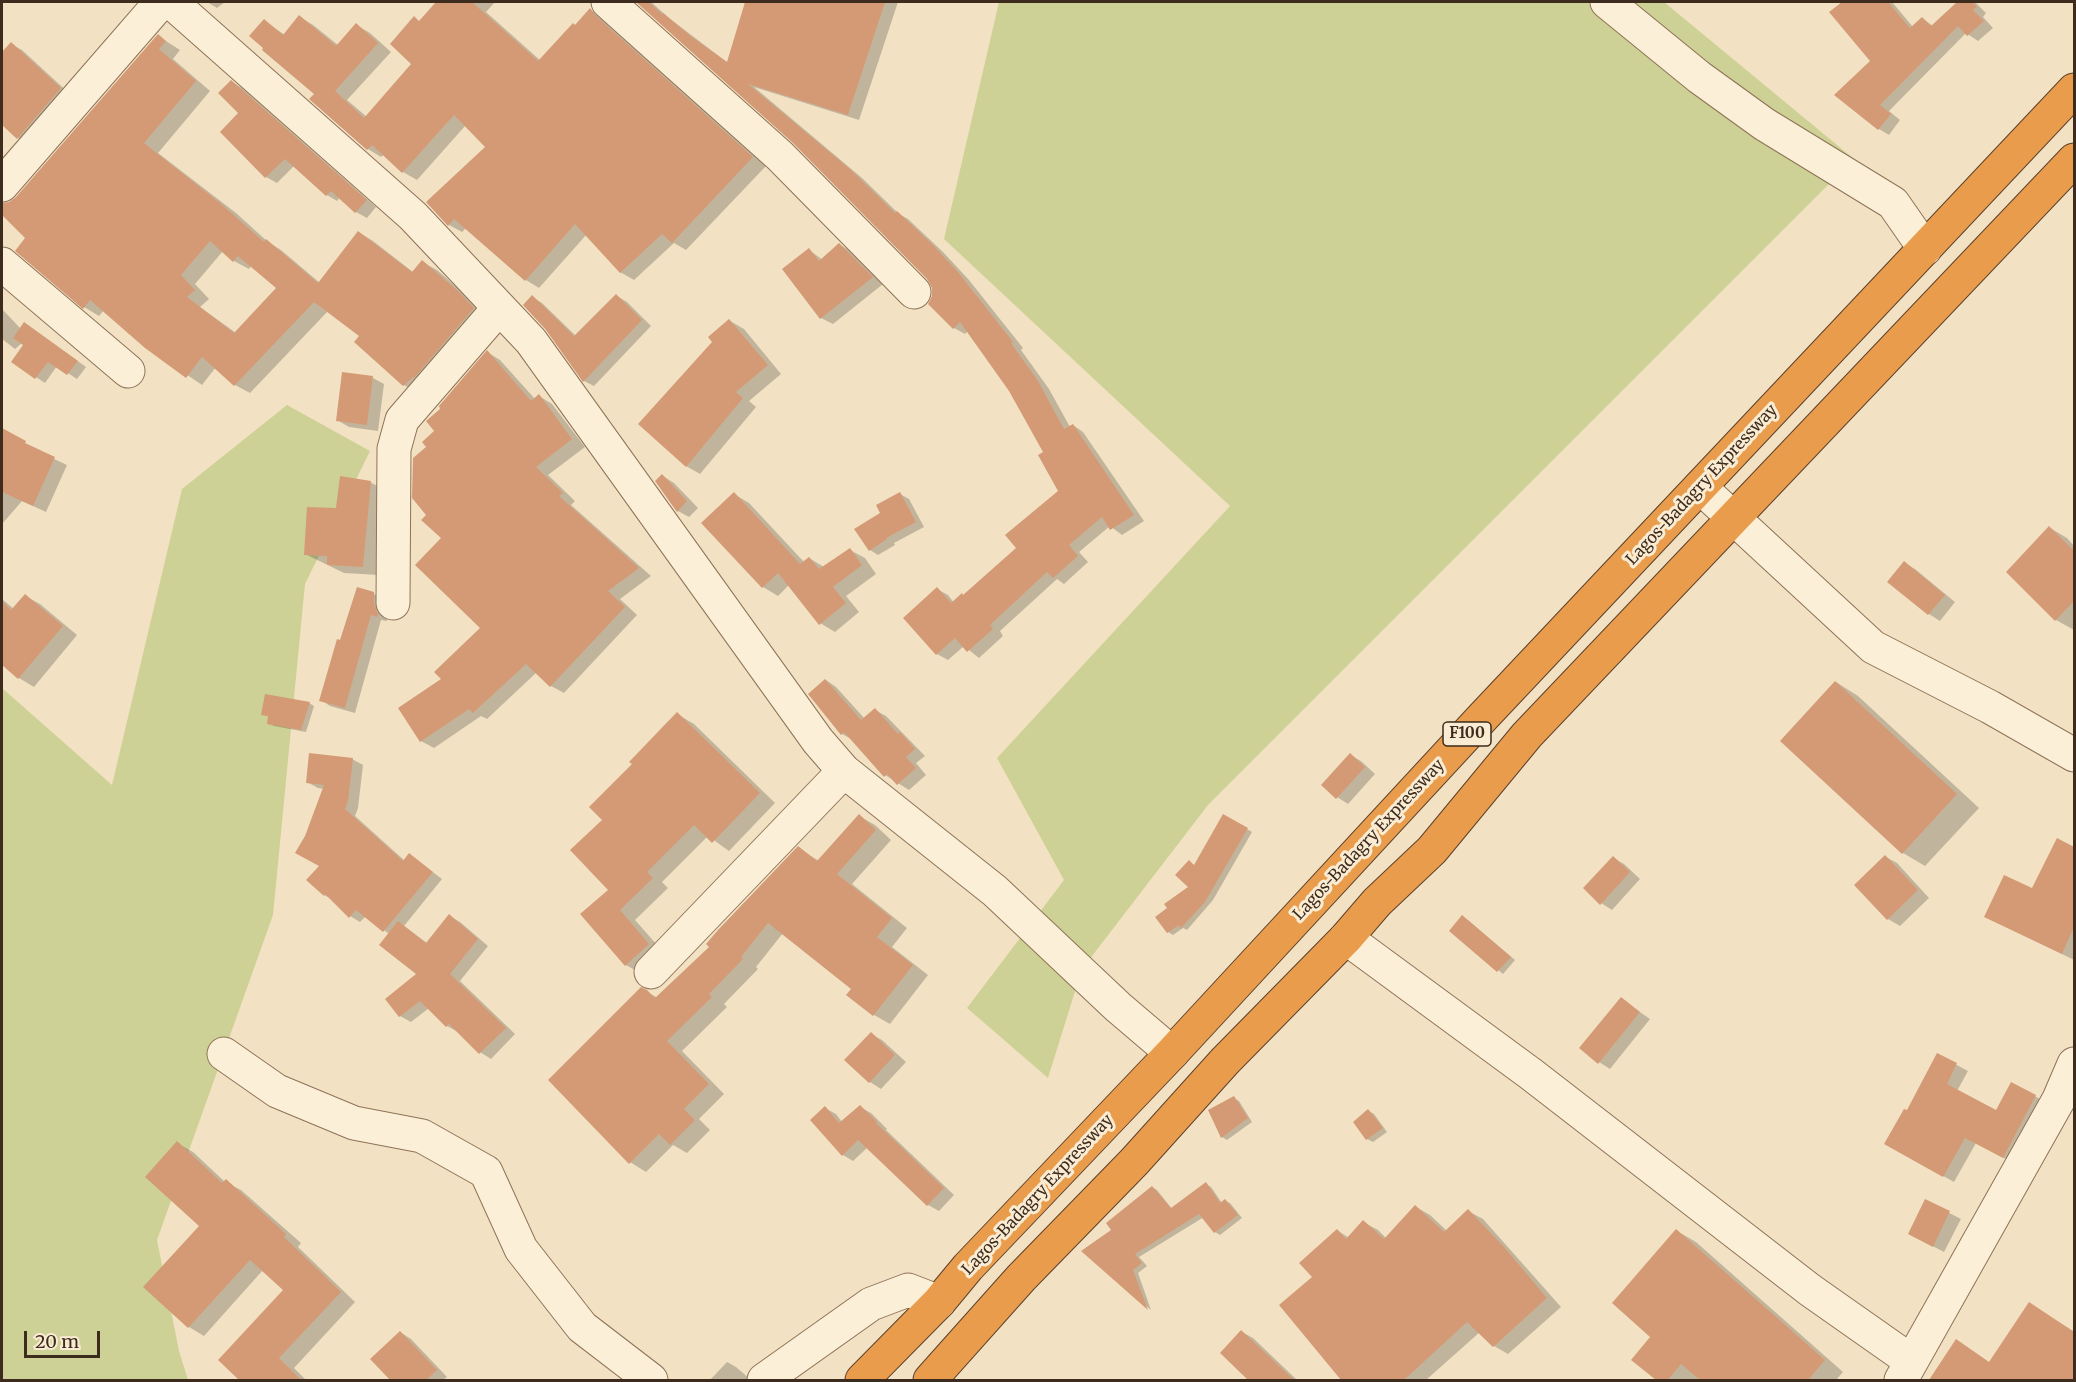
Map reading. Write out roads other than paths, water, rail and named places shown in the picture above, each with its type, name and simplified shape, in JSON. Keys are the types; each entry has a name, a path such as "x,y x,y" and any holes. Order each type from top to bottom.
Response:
{"highway":[{"name":"Lagos-Badagry Expressway","path":"862,1380 939,1302 976,1259 1172,1053 1473,727 2074,90"},
{"name":"F100","path":"930,1380 1021,1278 1134,1162 1224,1061 1346,938 1377,902 1432,850 1527,735 2074,160"}],"street":[{"path":"2,185 161,2"},
{"path":"171,2 413,216 531,341 818,741 844,771 995,891 1118,1007 1172,1053"},
{"path":"608,2 780,156 914,292"},
{"path":"1607,2 1699,77 1764,124 1893,203 1925,249"},
{"path":"2,264 128,371"},
{"path":"393,603 394,449 402,420 500,308"},
{"path":"1700,486 1872,647 1990,707 2074,755"},
{"path":"651,972 844,771"},
{"path":"1346,938 1532,1074 1810,1290 1906,1371 2067,1103 2074,1064"},
{"path":"224,1054 277,1091 354,1123 422,1136 486,1172 521,1249 582,1327 651,1380"},
{"path":"764,1380 871,1304 908,1290 939,1302"}]}
